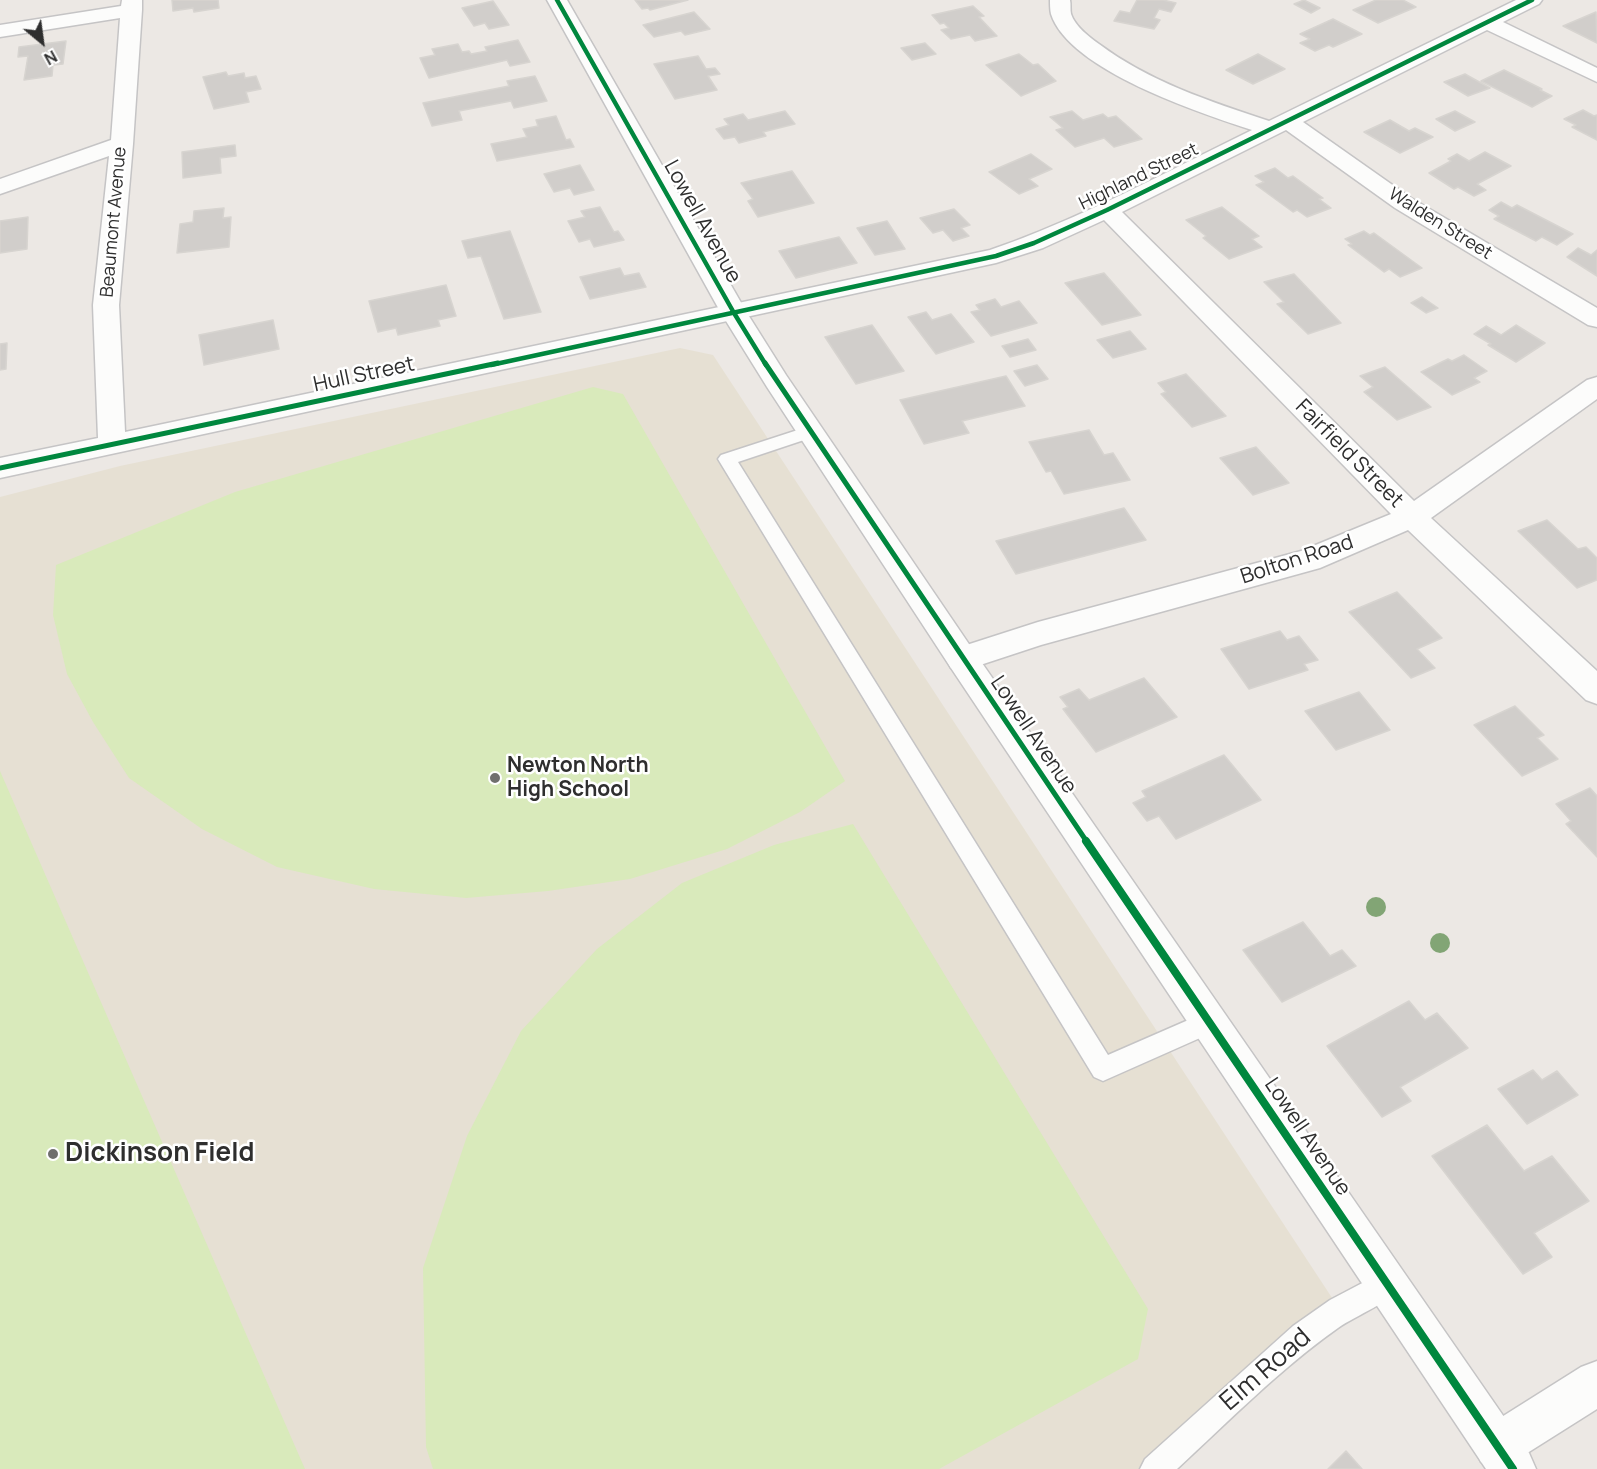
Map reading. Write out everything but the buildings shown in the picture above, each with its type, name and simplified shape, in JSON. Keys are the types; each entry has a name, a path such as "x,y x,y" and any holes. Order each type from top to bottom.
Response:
{"street":[{"name":"Lowell Avenue","path":"557,0 734,313 810,432 1505,1457"},
{"name":"Walden Street","path":"1060,0 1062,19 1074,34 1093,51 1150,85 1174,96 1280,125 1403,203 1597,319"},
{"name":"Highland Street","path":"734,313 996,256 1034,243 1107,210 1532,0"},
{"path":"0,31 132,5"},
{"name":"Beaumont Avenue","path":"112,445 106,305 122,144 132,5"},
{"path":"1486,22 1597,76"},
{"path":"0,187 122,144"},
{"name":"Fairfield Street","path":"1107,210 1412,518 1597,691"},
{"name":"Hull Street","path":"0,468 734,313"},
{"name":"Bolton Road","path":"962,659 1038,634 1309,560 1412,518 1597,386"},
{"path":"1505,1457 1597,1383"}],"lane":[{"path":"810,432 728,459 1103,1069 1209,1022"},
{"name":"Elm Road","path":"1155,1469 1303,1336 1340,1310 1387,1284"}],"shaded area":[{"name":"Newton North High School","path":"680,348 713,355 1340,1310 1155,1469 0,1469 0,497 120,466"}],"green space":[{"path":"593,387 623,394 845,781 800,812 727,849 630,879 548,891 466,898 374,889 277,867 202,829 129,778 93,722 67,674 53,615 56,565 235,492"},
{"name":"Dickinson Field","path":"0,771 305,1469 0,1469"},
{"path":"853,824 1148,1309 1138,1359 939,1469 433,1469 426,1447 423,1268 467,1136 521,1031 597,949 682,883 774,845"}],"cycle path":[{"path":"557,0 734,313 776,381 962,659 1513,1469"},
{"path":"0,468 996,256 1034,243 1107,210 1532,0"}],"place":[{"name":"Newton North High School","path":"495,778"},
{"name":"Dickinson Field","path":"53,1154"}]}
